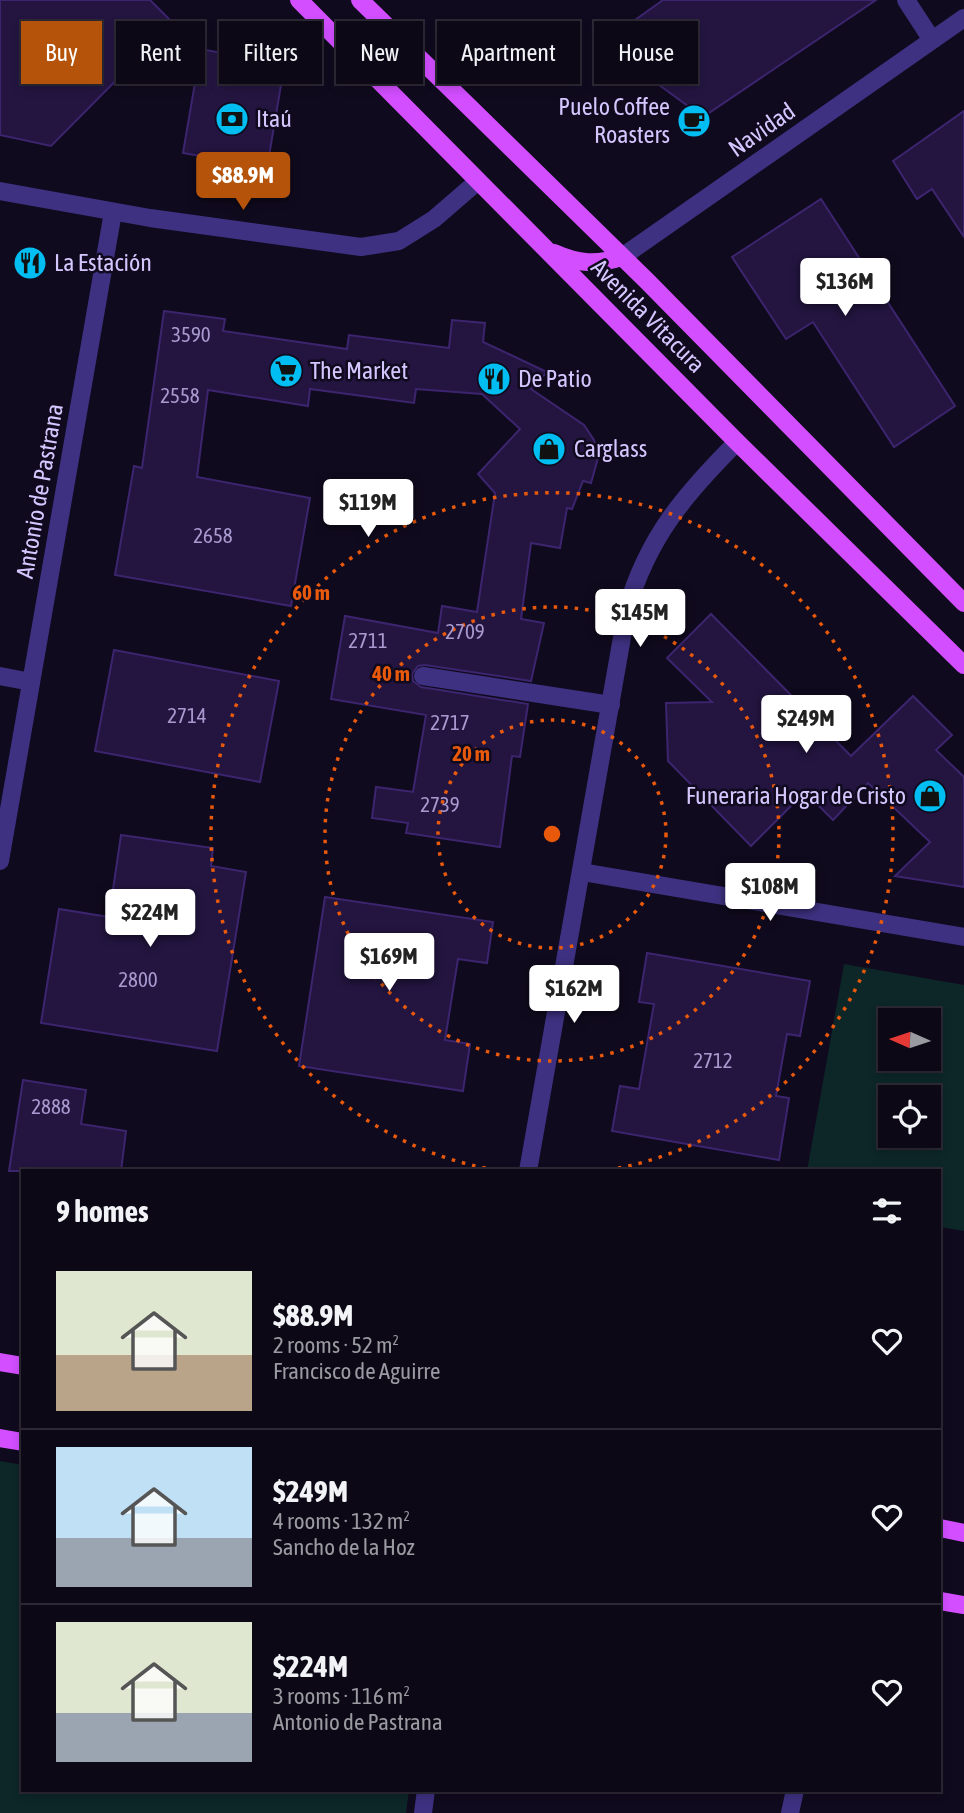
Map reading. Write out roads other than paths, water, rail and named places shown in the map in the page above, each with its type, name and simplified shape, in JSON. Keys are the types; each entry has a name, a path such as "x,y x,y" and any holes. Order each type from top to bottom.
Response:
{"main road":[{"name":"Avenida Vitacura","path":"299,0 737,442 964,665"},
{"name":"Avenida Vitacura","path":"360,0 622,257 964,603"},
{"path":"547,250 584,264 603,263 622,257"},
{"path":"0,1362 21,1366"},
{"path":"0,1438 21,1441"},
{"path":"941,1528 964,1532"},
{"path":"941,1601 964,1605"}],"street":[{"path":"906,0 932,40"},
{"name":"Navidad","path":"622,257 964,18"},
{"path":"0,191 113,212 361,247 399,241 433,219 478,181"},
{"name":"Antonio de Pastrana","path":"0,861 113,212"},
{"path":"528,1169 627,609 638,571 681,502 737,442"},
{"path":"0,676 31,682"},
{"path":"423,677 611,705"},
{"path":"582,872 964,937"},
{"path":"423,1813 426,1792"},
{"path":"790,1813 794,1792"}],"place":[{"name":"Itaú","path":"232,119"},
{"name":"Puelo Coffee Roasters","path":"694,121"},
{"name":"La Estación","path":"30,263"},
{"name":"The Market","path":"286,371"},
{"name":"De Patio","path":"494,379"},
{"name":"Carglass","path":"549,449"},
{"name":"Funeraria Hogar de Cristo","path":"930,796"}]}
